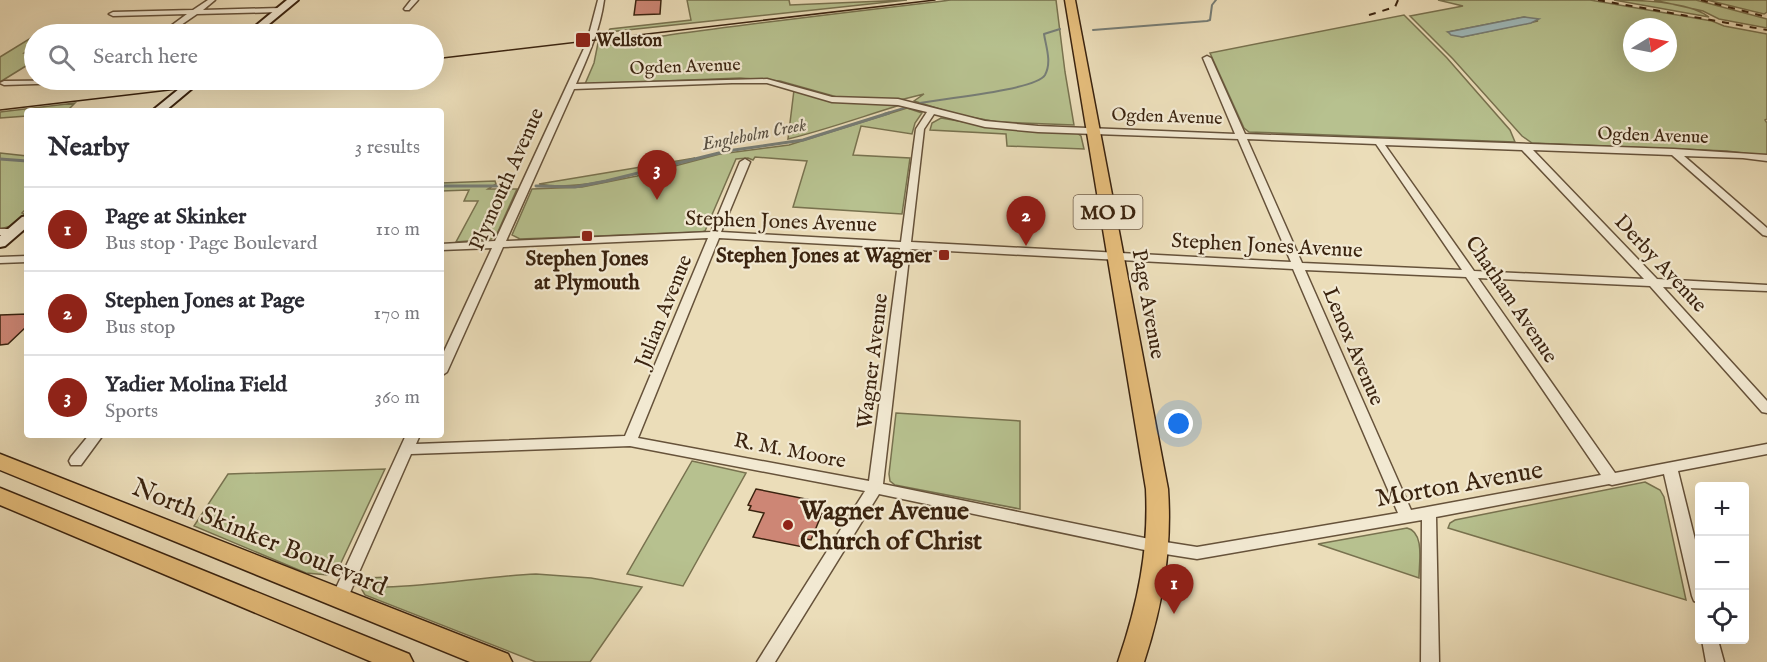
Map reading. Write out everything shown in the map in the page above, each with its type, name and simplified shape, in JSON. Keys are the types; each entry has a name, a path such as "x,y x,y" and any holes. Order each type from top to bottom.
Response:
{"main road":[{"name":"Page Avenue","path":"1070,0 1152,452 1160,525 1159,547"},
{"name":"North Skinker Boulevard","path":"0,462 499,662"},
{"path":"0,496 400,662"},
{"name":"MO D","path":"1131,662 1151,596 1159,547"}],"street":[{"path":"178,24 212,0"},
{"path":"263,24 293,0"},
{"path":"407,9 415,0"},
{"name":"Plymouth Avenue","path":"444,365 571,87 596,28 601,0"},
{"path":"113,14 280,10"},
{"name":"Lenox Avenue","path":"1207,58 1407,517"},
{"name":"Ogden Avenue","path":"571,87 767,81 832,99 898,102 985,124 1038,129 1524,146 1743,155 1767,158"},
{"path":"4,83 24,82"},
{"path":"162,108 184,90"},
{"name":"Wagner Avenue","path":"766,662 875,488 920,129 932,111"},
{"name":"Chatham Avenue","path":"1379,142 1612,480"},
{"name":"Derby Avenue","path":"1524,146 1654,283 1767,408"},
{"path":"1674,152 1767,233"},
{"name":"Julian Avenue","path":"630,441 746,162"},
{"path":"0,243 7,232 24,222"},
{"name":"Stephen Jones Avenue","path":"444,247 716,235 1472,275 1767,288"},
{"path":"0,260 24,259"},
{"path":"76,461 94,438"},
{"name":"R. M. Moore","path":"410,442 630,441 875,488 1159,547"},
{"path":"339,598 410,442"},
{"name":"Morton Avenue","path":"1159,547 1197,553 1612,480 1767,449"},
{"path":"1670,467 1699,590"},
{"path":"1429,513 1430,662"},
{"path":"1711,644 1715,662"}],"green space":[{"path":"687,0 789,0 790,5 907,0 608,32 610,29 691,20"},
{"path":"951,0 1056,0 1074,125 998,122 959,115 914,101 924,94 900,100 837,97 780,81 740,78 585,84 594,63 598,43 621,44 704,30"},
{"path":"1438,0 1590,0 1712,21 1724,26 1767,34 1767,119 1765,120 1767,123 1767,156 1727,151 1532,143 1522,136 1453,59 1410,16 1463,6","holes":["1524,17 1538,21 1462,37 1448,32"]},
{"path":"1614,0 1650,1 1677,5 1709,17"},
{"path":"1654,0 1696,0 1767,19 1767,28 1719,19 1703,11"},
{"path":"1707,0 1767,0 1767,12 1764,14"},
{"path":"1404,15 1447,58 1510,130 1515,142 1249,132 1244,128 1210,53"},
{"path":"24,42 24,67 0,82 0,57"},
{"path":"794,90 833,102 897,106 788,139"},
{"path":"75,103 70,108 33,108"},
{"path":"907,108 922,113 915,123 912,134 861,126 853,155 910,158 902,214 793,207 807,161 755,157 753,160 736,159 705,231 702,232 520,239 512,235 532,189 582,187 637,176 720,154 789,145"},
{"path":"24,109 24,116 0,118 0,112"},
{"path":"941,118 1000,128 1077,133 1081,136 1084,149 1007,146 1006,134 930,130 932,123"},
{"path":"0,153 24,156 24,211 22,213 24,215 11,226 0,229"},
{"path":"695,158 596,183 556,186 539,184"},
{"path":"495,181 496,184 488,189 517,189 496,236 491,239 456,242 478,201 464,201 469,190 444,191 444,183"},
{"path":"896,413 1020,421 1020,509 895,485 890,481 889,474"},
{"path":"692,461 746,473 683,586 627,574"},
{"path":"385,469 339,567 328,575 306,573 194,526 228,474"},
{"path":"1645,482 1660,490 1664,497 1686,600 1448,528 1455,520"},
{"path":"1407,528 1413,531 1419,542 1419,578 1318,544"},
{"path":"536,574 591,578 642,587 590,662 536,662 365,595 362,590 365,578 389,577 386,587"}],"water":[{"path":"1524,17 1539,19 1531,23 1462,37 1451,35 1448,32"}],"building":[{"path":"636,0 661,0 660,14 634,15"},
{"path":"24,314 24,329 8,344 0,345 0,315"},
{"name":"Wagner Avenue Church of Christ","path":"756,489 821,502 818,510 823,511 811,540 806,539 803,547 753,537 764,513 749,510 751,506 748,505"}],"waterway":[{"name":"Engleholm Creek","path":"1093,30 1207,21 1210,20 1212,5 1216,0"},
{"name":"Engleholm Creek","path":"920,103 987,93 1038,80 1045,75 1048,65 1044,34 1060,29"},
{"name":"Engleholm Creek","path":"884,114 904,108"},
{"name":"Engleholm Creek","path":"536,186 575,187 606,181 727,151 803,140 889,113"},
{"name":"Engleholm Creek","path":"0,159 24,161"},
{"name":"Engleholm Creek","path":"444,186 509,186"}],"tram line":[{"path":"444,58 935,0"},
{"path":"0,110 170,90"}],"railway":[{"path":"1369,15 1395,7 1398,0"},
{"path":"1598,0 1767,30"},
{"path":"1701,0 1767,17"}],"place":[{"name":"Wellston","path":"583,40"},
{"name":"Yadier Molina Field","path":"657,200"},
{"name":"Stephen Jones at Plymouth","path":"587,236"},
{"name":"Stephen Jones at Page","path":"1026,246"},
{"name":"Stephen Jones at Wagner","path":"944,255"},
{"name":"Wagner Avenue Church of Christ","path":"788,525"},
{"name":"Page at Skinker","path":"1174,614"}]}
